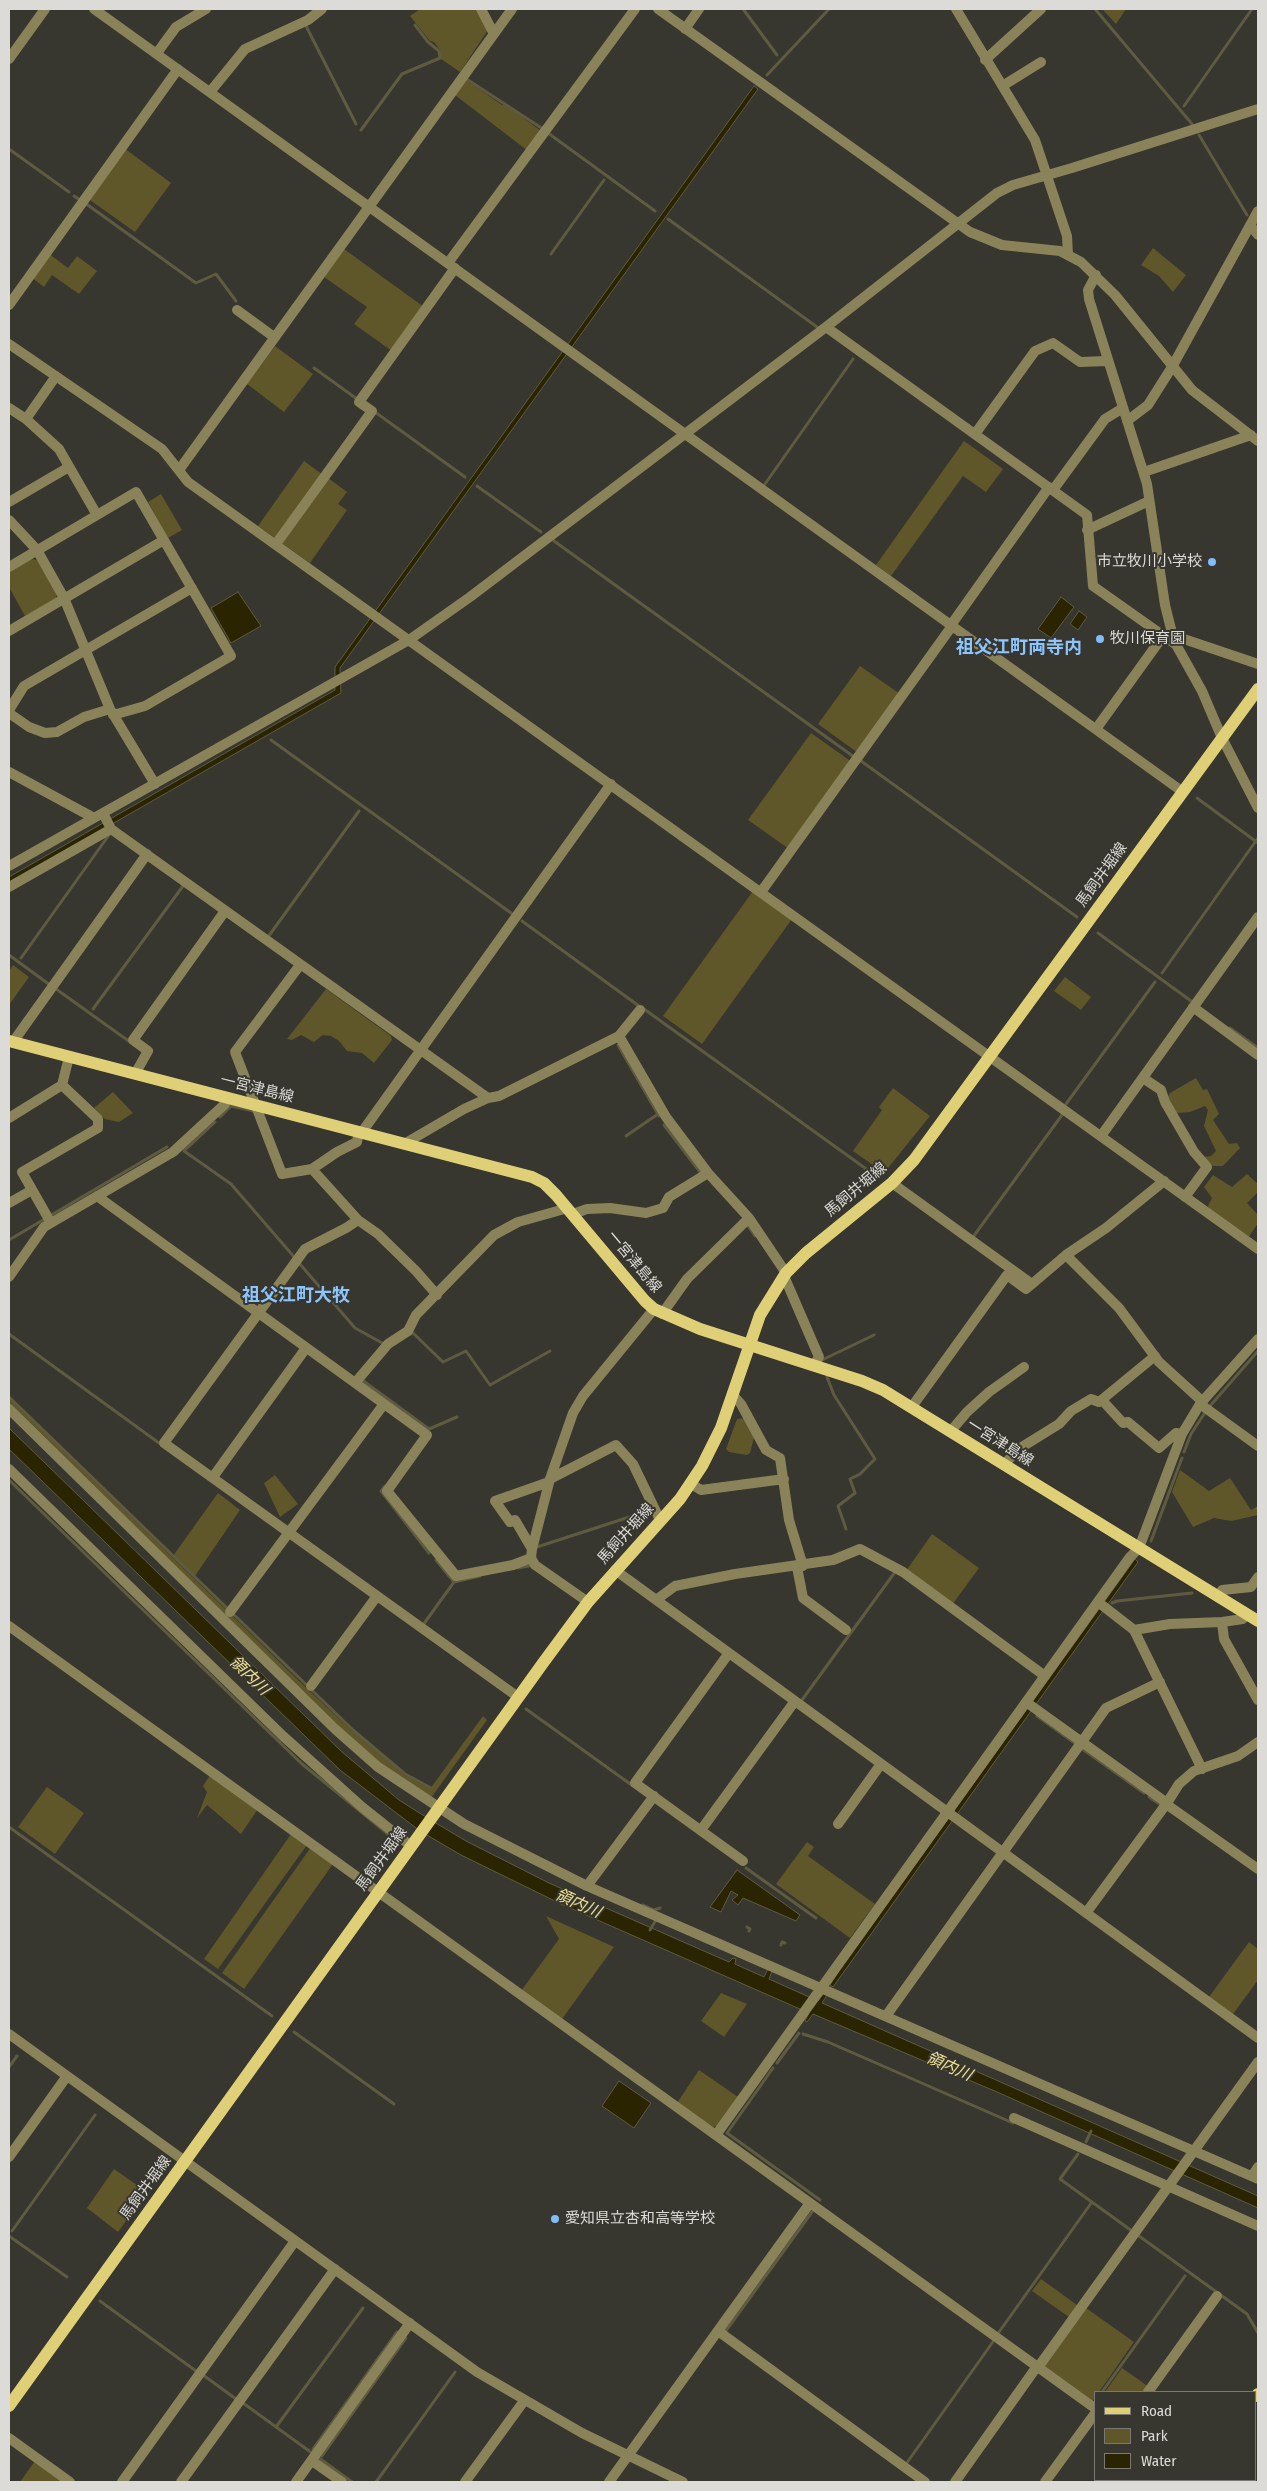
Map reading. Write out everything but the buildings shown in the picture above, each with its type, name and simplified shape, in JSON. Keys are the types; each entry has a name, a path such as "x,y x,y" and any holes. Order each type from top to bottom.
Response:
{"main road":[{"name":"馬飼井堀線","path":"9,2406 588,1602 690,1483 721,1428 748,1344 760,1315 785,1274 806,1252 892,1183 914,1160 1258,689"},
{"name":"一宮津島線","path":"11,1042 226,1099 361,1131 532,1177 544,1183 571,1211 644,1301 658,1312 876,1387 1258,1621"}],"street":[{"path":"9,59 45,9"},
{"path":"94,9 1183,792"},
{"path":"156,53 176,27 206,9"},
{"path":"210,92 245,49 308,20 322,9"},
{"path":"481,9 494,34"},
{"path":"179,470 512,9"},
{"path":"276,544 372,411 359,402 452,266 635,9"},
{"path":"658,9 959,225 983,239 1002,245 1050,249 1081,262 1115,295 1192,390 1255,438"},
{"path":"686,29 699,9"},
{"path":"956,9 985,60 1004,85 1036,140 1067,236 1068,255"},
{"path":"985,60 1034,11"},
{"path":"1004,85 1041,62"},
{"path":"9,304 178,69"},
{"path":"9,887 155,784 410,640 470,597 1005,189 1258,109"},
{"path":"1127,421 1148,405 1172,367 1258,211"},
{"path":"1250,225 1258,235"},
{"path":"1096,275 1088,290 1088,299 1144,472 1170,638 1202,691 1222,738 1258,808"},
{"path":"237,310 274,338"},
{"path":"826,327 1087,515 1093,586 1170,638 1258,664"},
{"path":"975,434 1035,351 1053,343 1080,362 1107,361"},
{"path":"9,344 162,449 188,482 1258,1249"},
{"path":"26,419 56,376"},
{"path":"9,408 26,419 58,450 97,515"},
{"path":"761,892 1051,489 1105,419 1123,408"},
{"path":"1144,472 1255,438"},
{"path":"9,502 69,467"},
{"path":"9,566 136,492 192,588 231,656 145,706 84,717 57,732 45,733 29,727 9,711 24,686 192,588"},
{"path":"1087,530 1150,501"},
{"path":"9,520 37,550 64,598 112,712 155,784"},
{"path":"9,631 164,540"},
{"path":"1096,729 1170,638"},
{"path":"9,772 105,821 147,854 300,965 488,1098"},
{"path":"300,965 235,1052 282,1174 312,1169 337,1152 357,1142 361,1131 611,784"},
{"path":"9,866 105,821"},
{"path":"11,1042 147,854"},
{"path":"135,1074 148,1051 133,1040 226,911"},
{"path":"1101,1136 1258,916"},
{"path":"1193,1007 1258,1055"},
{"path":"404,1144 464,1109 488,1098 499,1096 619,1036 640,1010"},
{"path":"619,1036 666,1117 708,1173 749,1218 785,1274 819,1357 814,1365"},
{"path":"9,1118 62,1085 69,1057"},
{"path":"1143,1078 1161,1090 1164,1102 1194,1152 1207,1168 1185,1197"},
{"path":"51,1223 22,1172 98,1128 98,1119 62,1085"},
{"path":"9,1277 44,1227 173,1152 225,1104 226,1099"},
{"path":"312,1169 358,1220 384,1240 416,1271 437,1295"},
{"path":"356,1384 388,1344 408,1331 416,1315 494,1234 518,1222 571,1211 610,1208 646,1213 663,1208 669,1196 708,1173"},
{"path":"911,1408 1007,1275 1026,1289 1066,1254 1106,1228 1164,1181"},
{"path":"892,1183 1032,1284"},
{"path":"9,1203 32,1190"},
{"path":"97,1196 427,1435 387,1491 456,1576 513,1565 531,1554 550,1480 573,1413 583,1396 687,1280 749,1218"},
{"path":"358,1220 305,1249 257,1312 164,1442 518,1697"},
{"path":"1066,1254 1119,1308 1159,1362 1202,1403 1258,1446"},
{"path":"716,2135 821,1988 951,1815 1030,1705 1045,1676 1102,1605 1130,1557 1140,1548 1182,1434 1202,1403 1258,1339"},
{"path":"213,1478 306,1348"},
{"path":"1004,1464 1017,1450 1059,1424 1071,1412 1091,1399 1099,1402 1102,1400 1156,1356"},
{"path":"950,1432 967,1412 989,1392 1024,1368"},
{"path":"732,1394 742,1404 766,1450 780,1458 789,1520 800,1566 803,1598 846,1630"},
{"path":"1102,1400 1123,1423 1128,1422 1159,1448 1176,1433 1182,1434"},
{"path":"230,1612 384,1404"},
{"path":"9,1409 336,1729 378,1767 438,1808 490,1839 587,1886 1193,2152 1255,2178 1258,2167"},
{"path":"588,1602 536,1565 515,1520 510,1522 496,1501 550,1480 616,1445 633,1464 660,1520"},
{"path":"9,1469 283,1736 362,1807 411,1846"},
{"path":"690,1483 701,1490 784,1479"},
{"path":"656,1600 675,1586 735,1574 833,1560 860,1549 903,1572 1045,1676"},
{"path":"615,1570 1258,2038"},
{"path":"1219,1597 1222,1590 1251,1587 1258,1577"},
{"path":"311,1686 377,1596"},
{"path":"1102,1605 1134,1630 1202,1769"},
{"path":"1134,1630 1170,1624 1222,1622 1243,1619 1246,1614"},
{"path":"1222,1622 1224,1639 1258,1700"},
{"path":"9,1626 1039,2366 1094,2408"},
{"path":"729,1653 635,1782 743,1861"},
{"path":"886,2016 1106,1708 1160,1682"},
{"path":"701,1830 795,1701"},
{"path":"1030,1705 1258,1869"},
{"path":"1086,1913 1180,1784 1194,1770 1238,1756 1258,1742"},
{"path":"838,1824 881,1764"},
{"path":"587,1886 654,1796"},
{"path":"9,2034 477,2372 524,2401 684,2482"},
{"path":"955,2482 1258,2062"},
{"path":"9,2157 67,2076"},
{"path":"1014,2118 1170,2185 1258,2226"},
{"path":"609,2482 810,2203"},
{"path":"122,2482 296,2241"},
{"path":"181,2482 335,2269"},
{"path":"1149,2391 1217,2296"},
{"path":"296,2482 410,2324"},
{"path":"718,2331 925,2482"},
{"path":"465,2482 524,2401"},
{"path":"1045,2482 1094,2413"},
{"path":"9,2438 70,2482"},
{"path":"312,2461 342,2482"}],"green space":[{"path":"420,9 478,9 488,30 460,72 441,59 440,50 434,42 430,41 410,16"},
{"path":"1102,9 1126,9 1116,24"},
{"path":"466,80 502,105 506,105 541,131 528,151 455,95"},
{"path":"124,148 171,183 135,232 87,198"},
{"path":"1153,248 1186,275 1173,292 1159,276 1141,265"},
{"path":"344,249 424,307 392,351 354,324 367,307 324,277"},
{"path":"48,253 68,268 77,256 97,271 79,294 52,275 44,287 31,277"},
{"path":"275,346 313,374 284,412 247,384"},
{"path":"964,441 1003,469 986,492 963,476 891,576 876,565"},
{"path":"304,461 323,475 275,538 258,526"},
{"path":"327,477 347,492 338,504 347,510 310,563 282,543"},
{"path":"161,494 182,530 168,538 148,502"},
{"path":"31,559 37,560 57,593 56,598 25,616 9,587 9,572"},
{"path":"860,666 900,694 858,753 818,724"},
{"path":"811,733 852,762 789,849 748,820"},
{"path":"753,891 792,919 702,1044 663,1016"},
{"path":"13,965 29,977 9,1005 9,971"},
{"path":"1065,977 1091,997 1081,1010 1054,991"},
{"path":"326,989 391,1036 392,1040 374,1063 362,1053 347,1051 339,1041 331,1036 323,1035 314,1042 301,1035 292,1040 287,1039"},
{"path":"1196,1078 1203,1090 1207,1089 1219,1114 1213,1120 1229,1144 1237,1143 1240,1148 1223,1166 1213,1166 1204,1157 1211,1156 1216,1151 1204,1126 1208,1110 1205,1106 1190,1112 1176,1113 1167,1098 1170,1093"},
{"path":"893,1088 930,1116 884,1173 853,1151 882,1110 879,1107"},
{"path":"113,1092 133,1113 119,1122 105,1119 94,1108"},
{"path":"1247,1174 1258,1184 1258,1192 1247,1203 1258,1215 1258,1223 1248,1238 1209,1209 1208,1206 1212,1198 1204,1187 1213,1175 1232,1187"},
{"path":"9,1398 299,1681 352,1731 404,1775 430,1789 483,1716 487,1720 431,1798 380,1764 339,1727 9,1404"},
{"path":"746,1418 754,1438 750,1453 747,1455 729,1452 726,1449 737,1419"},
{"path":"1180,1470 1209,1491 1230,1478 1251,1510 1258,1506 1258,1515 1231,1521 1214,1518 1193,1527 1172,1492"},
{"path":"275,1475 298,1504 280,1517 264,1483"},
{"path":"218,1493 240,1510 195,1576 173,1556"},
{"path":"932,1534 979,1568 952,1605 906,1571"},
{"path":"210,1775 258,1809 241,1834 207,1805 197,1818 207,1792 203,1786"},
{"path":"47,1787 84,1813 55,1854 18,1827"},
{"path":"291,1834 307,1845 218,1969 204,1959"},
{"path":"807,1842 814,1847 808,1856 875,1904 850,1938 776,1884"},
{"path":"311,1847 333,1864 244,1989 222,1973"},
{"path":"546,1916 614,1947 562,2019 521,1991 559,1939"},
{"path":"1249,1942 1258,1949 1258,1980 1233,2014 1209,1997"},
{"path":"721,1993 747,2004 724,2037 701,2021"},
{"path":"699,2070 738,2097 718,2126 713,2127 677,2103"},
{"path":"114,2169 147,2192 118,2232 87,2208"},
{"path":"1041,2279 1077,2305 1069,2317 1032,2291"},
{"path":"1086,2308 1134,2342 1100,2391 1094,2391 1093,2401 1044,2366"},
{"path":"1122,2368 1149,2387 1146,2391 1106,2391"},
{"path":"35,2461 64,2482 20,2482"}],"water":[{"path":"754,86 758,89 340,668 341,693 9,883 9,877 335,690 335,667"},
{"path":"238,592 261,626 231,643 211,608"},
{"path":"1061,597 1074,607 1051,638 1038,629"},
{"path":"1079,611 1087,617 1078,630 1070,624"},
{"name":"領内川","path":"9,1428 342,1752 399,1800 429,1819 466,1841 549,1883 729,1962 733,1958 736,1959 735,1964 764,1977 768,1969 772,1971 769,1979 818,2001 825,1992 827,1995 822,2003 1258,2196 1258,2208 997,2092 813,2014 807,2022 805,2021 809,2013 561,1904 461,1855 420,1831 340,1770 9,1449"},
{"path":"1135,1559 1138,1562 833,1987 830,1985 840,1969"},
{"path":"737,1870 800,1915 796,1921 743,1898 738,1905 732,1900 738,1895 731,1891 721,1912 710,1907"},
{"path":"619,2081 651,2103 634,2128 602,2106"}],"waterway":[{"path":"743,9 777,55"},
{"path":"767,75 829,9"},
{"path":"1095,9 1192,124"},
{"path":"1184,106 1252,9"},
{"path":"307,24 306,26 356,124"},
{"path":"361,130 402,74 440,58 439,51 428,42 415,25"},
{"path":"468,80 543,129"},
{"path":"548,133 655,211"},
{"path":"1199,135 1247,215"},
{"path":"9,149 69,192"},
{"path":"551,254 604,180"},
{"path":"74,196 80,200"},
{"path":"85,203 196,283 216,274 236,301"},
{"path":"668,219 817,327"},
{"path":"765,484 853,359"},
{"path":"314,368 357,399"},
{"path":"375,412 465,477"},
{"path":"477,486 541,532"},
{"path":"554,541 854,757"},
{"path":"271,740 511,913"},
{"path":"861,761 1077,917"},
{"path":"1197,798 1258,843"},
{"path":"268,937 359,811"},
{"path":"21,958 109,835"},
{"path":"1162,973 1258,838"},
{"path":"93,1009 183,886"},
{"path":"522,921 639,1006"},
{"path":"1098,933 1191,1001"},
{"path":"9,955 50,985"},
{"path":"1066,1104 1155,982"},
{"path":"56,989 130,1042"},
{"path":"644,1009 876,1176"},
{"path":"1230,1028 1258,1048"},
{"path":"618,1045 659,1116"},
{"path":"220,1117 231,1106 254,1111"},
{"path":"626,1136 658,1114"},
{"path":"973,1237 1062,1115"},
{"path":"215,1122 184,1151 231,1184 295,1258"},
{"path":"664,1125 700,1172"},
{"path":"53,1214 167,1147"},
{"path":"9,1240 43,1220"},
{"path":"748,1226 755,1236"},
{"path":"299,1263 355,1328 384,1344"},
{"path":"411,1334 413,1333 443,1362 466,1351 490,1385 550,1351"},
{"path":"9,1334 159,1443"},
{"path":"822,1360 874,1335"},
{"path":"1210,1406 1258,1351"},
{"path":"827,1377 834,1395 875,1459 860,1474 850,1479 855,1493 838,1506 846,1529"},
{"path":"362,1380 429,1429 457,1417"},
{"path":"9,1397 353,1730 405,1774 431,1788"},
{"path":"1184,1452 1191,1434 1206,1411"},
{"path":"1151,1541 1182,1458"},
{"path":"9,1480 302,1764 393,1838 369,1879"},
{"path":"385,1486 381,1491 429,1553"},
{"path":"537,1547 651,1510"},
{"path":"436,1560 454,1582 480,1576"},
{"path":"518,1568 529,1566"},
{"path":"802,1700 895,1572"},
{"path":"423,1625 454,1582"},
{"path":"1112,1603 1192,1593"},
{"path":"526,1709 633,1786"},
{"path":"1037,1716 1076,1744"},
{"path":"1081,1748 1144,1793"},
{"path":"1149,1797 1161,1805"},
{"path":"9,1827 272,2016"},
{"path":"746,1868 816,1918"},
{"path":"643,1905 654,1910 660,1908"},
{"path":"650,1930 656,1920"},
{"path":"747,1927 750,1929 749,1931"},
{"path":"781,1945 782,1942 785,1943"},
{"path":"294,2032 394,2104"},
{"path":"777,2063 799,2033"},
{"path":"803,2034 828,2042 1013,2123"},
{"path":"9,2067 17,2056"},
{"path":"773,2068 727,2133 820,2200"},
{"path":"12,2231 95,2115"},
{"path":"1086,2142 1091,2131"},
{"path":"1078,2154 1060,2179 1132,2231"},
{"path":"999,2332 1092,2202"},
{"path":"725,2332 812,2212"},
{"path":"9,2236 67,2277"},
{"path":"1139,2236 1247,2314 1258,2333"},
{"path":"1103,2391 1185,2276"},
{"path":"100,2301 196,2371"},
{"path":"276,2427 363,2308"},
{"path":"313,2449 397,2332"},
{"path":"322,2456 406,2338"},
{"path":"906,2464 995,2339"},
{"path":"376,2482 455,2372"},
{"path":"203,2375 236,2399"},
{"path":"243,2403 312,2453"},
{"path":"319,2458 352,2482"}],"place":[{"name":"市立牧川小学校","path":"1212,562"},
{"name":"牧川保育園","path":"1100,639"},
{"name":"愛知県立杏和高等学校","path":"555,2219"}],"district":[{"name":"祖父江町両寺内","path":"1019,648"},
{"name":"祖父江町大牧","path":"296,1296"}]}
